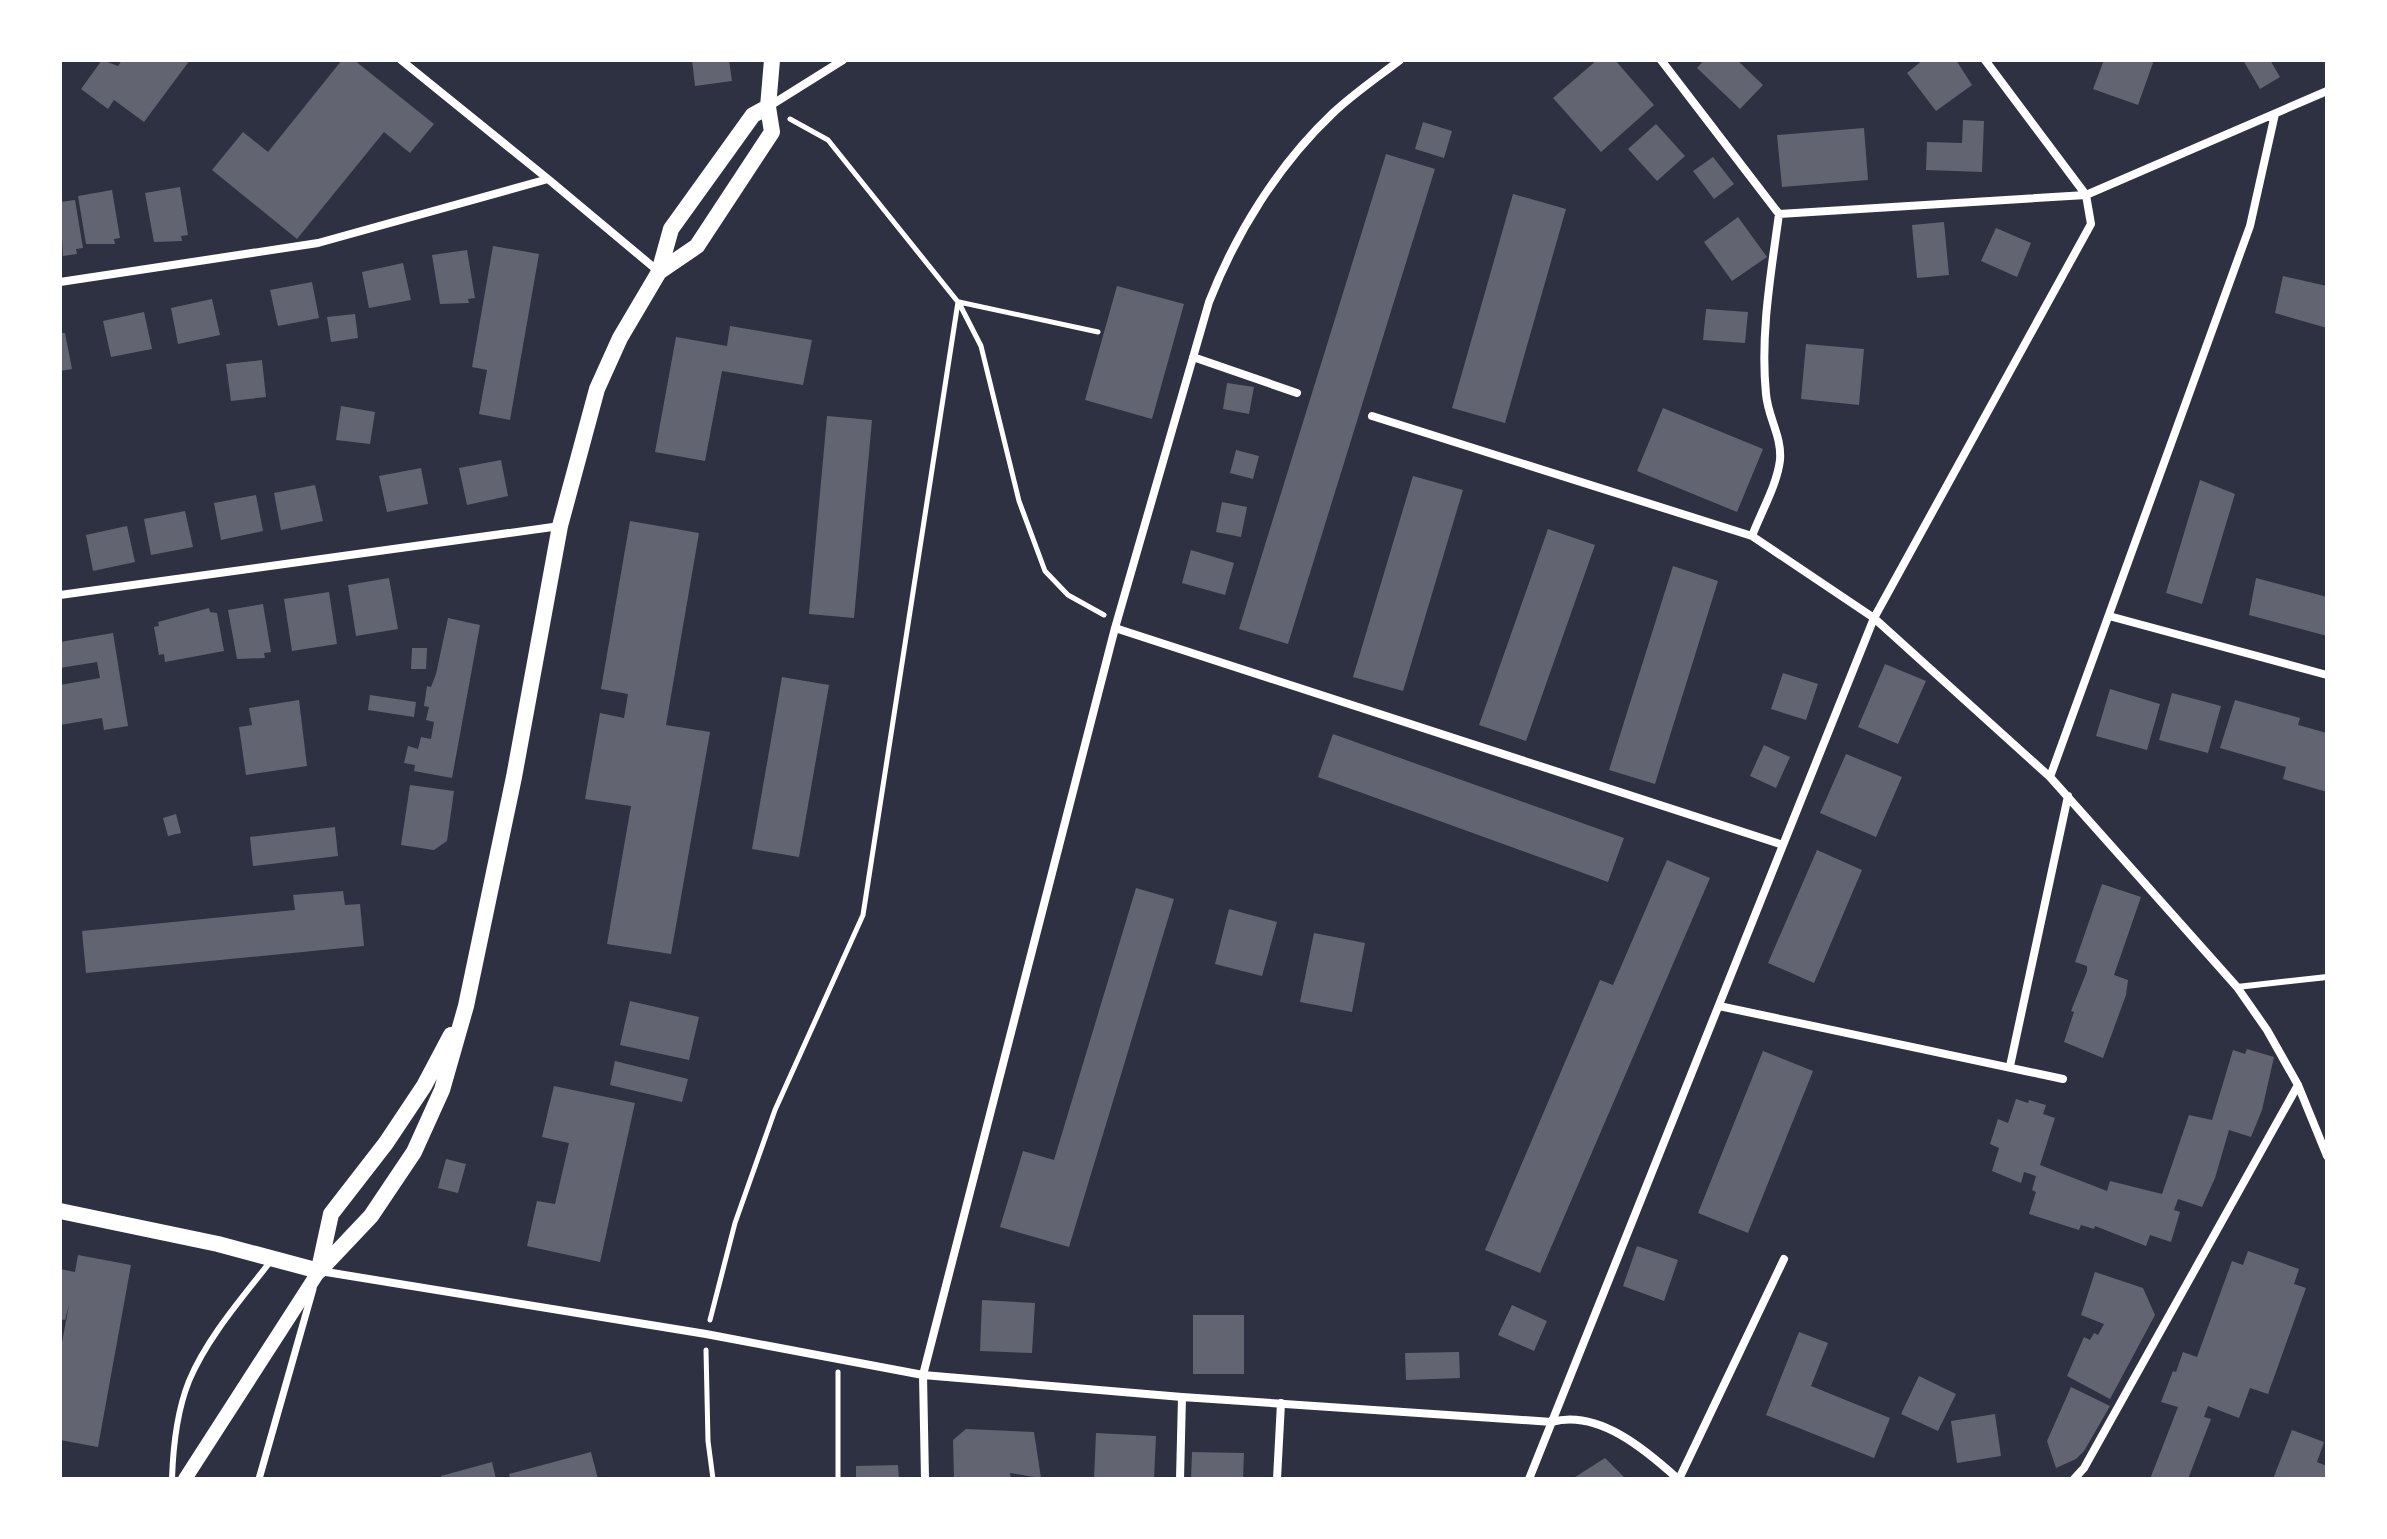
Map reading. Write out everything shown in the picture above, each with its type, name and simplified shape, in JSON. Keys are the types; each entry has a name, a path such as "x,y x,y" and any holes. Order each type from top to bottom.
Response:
{"main road":[{"path":"659,272 697,246 772,132 768,107 772,60"},
{"path":"319,1271 371,1216 414,1152 442,1090 466,1006 514,777 560,526 597,389 620,338 659,272 671,229 753,115 768,107"},
{"path":"319,1271 331,1214 416,1098 466,1006"},
{"path":"60,1211 218,1244 319,1271"}],"street":[{"path":"401,60 659,272"},
{"path":"768,107 843,60"},
{"path":"925,1479 923,1375 1115,628 1193,357 1224,263 1256,208 1332,113 1400,60"},
{"path":"1661,60 1779,214 1767,301 1765,364 1769,415 1780,439 1779,463 1752,536"},
{"path":"1529,1479 1719,1006 1780,844 1874,618 2091,224 2086,195 1985,60"},
{"path":"1779,214 2086,195 2327,91"},
{"path":"2050,777 2250,226 2275,114"},
{"path":"60,282 318,243 548,179"},
{"path":"1193,357 1297,393"},
{"path":"1372,416 1752,536 1874,618 2050,777 2237,987 2267,1030 2298,1085 2327,1156"},
{"path":"60,595 560,526"},
{"path":"2109,616 2327,675"},
{"path":"1115,628 1780,844"},
{"path":"2010,1066 2068,796"},
{"path":"1719,1006 2063,1079"},
{"path":"2074,1479 2084,1468 2298,1085"},
{"path":"319,1271 706,1334 923,1375 1182,1397 1552,1422 1567,1418 1595,1424 1644,1448 1678,1479 1784,1259"},
{"path":"185,1479 319,1271"},
{"path":"259,1479 319,1271"},
{"path":"1180,1479 1182,1397"},
{"path":"1277,1479 1281,1403"}],"lane":[{"path":"2237,987 2327,977"},
{"path":"172,1479 173,1443 189,1380 227,1319 273,1258"}],"path":[{"path":"768,107 828,140 958,302 981,346 1019,501 1045,571 1068,595 1099,610 1115,628"},
{"path":"958,302 1098,332"},
{"path":"713,1479 708,1441 706,1334 735,1223 775,1110 863,915 958,302"},
{"path":"838,1479 839,1359"}],"building":[{"path":"102,60 118,66 122,60 190,60 144,122 114,100 108,109 81,89"},
{"path":"342,60 354,60 434,124 410,153 384,132 297,239 212,170 243,132 268,152"},
{"path":"692,60 729,60 732,81 695,86"},
{"path":"1597,60 1615,60 1654,105 1601,152 1553,98"},
{"path":"1704,60 1737,60 1763,85 1740,109 1697,68"},
{"path":"1923,60 1956,60 1972,85 1936,111 1907,73"},
{"path":"2104,60 2154,60 2138,105 2093,89"},
{"path":"2243,60 2270,60 2280,77 2260,89"},
{"path":"1963,120 1984,121 1982,172 1926,170 1927,142 1962,143"},
{"path":"1423,122 1452,131 1444,158 1415,149"},
{"path":"1656,124 1685,156 1657,181 1628,149"},
{"path":"1864,128 1868,180 1782,187 1777,135"},
{"path":"1386,154 1435,169 1288,644 1239,629"},
{"path":"1713,157 1734,184 1714,199 1693,171"},
{"path":"180,187 188,235 181,236 182,241 154,242 145,193"},
{"path":"112,190 120,238 114,239 115,244 86,244 78,196"},
{"path":"1513,194 1566,209 1505,423 1452,408"},
{"path":"75,200 83,248 76,249 77,254 63,256 60,202"},
{"path":"1738,217 1767,257 1732,281 1704,242"},
{"path":"1944,222 1949,275 1917,278 1912,225"},
{"path":"1996,228 2031,243 2017,277 1981,261"},
{"path":"493,246 539,254 510,420 479,414 487,370 472,367"},
{"path":"467,250 475,298 468,299 469,303 440,304 432,255"},
{"path":"403,263 411,300 369,308 362,272"},
{"path":"2283,276 2327,286 2327,328 2275,313"},
{"path":"312,282 319,318 278,326 270,290"},
{"path":"1117,286 1184,304 1152,419 1085,400"},
{"path":"212,299 220,335 178,344 171,308"},
{"path":"1706,309 1748,312 1745,343 1703,340"},
{"path":"144,312 152,349 111,357 103,321"},
{"path":"355,314 358,338 331,342 327,317"},
{"path":"730,326 812,340 803,385 722,371 705,461 655,452 676,337 727,346"},
{"path":"60,333 65,333 72,369 60,371"},
{"path":"1806,344 1864,349 1859,405 1801,399"},
{"path":"262,360 266,397 231,401 226,364"},
{"path":"1227,383 1254,387 1249,414 1223,409"},
{"path":"341,406 375,412 370,444 336,440"},
{"path":"1663,408 1763,449 1737,512 1637,471"},
{"path":"827,416 872,420 854,618 809,614"},
{"path":"1236,450 1259,456 1253,479 1230,473"},
{"path":"501,460 508,496 467,505 459,468"},
{"path":"421,468 428,504 387,512 379,476"},
{"path":"1413,476 1463,490 1403,691 1353,677"},
{"path":"2200,480 2235,494 2202,604 2166,593"},
{"path":"315,485 323,521 281,530 274,493"},
{"path":"256,495 263,531 221,540 214,503"},
{"path":"1222,502 1247,507 1241,537 1216,532"},
{"path":"185,511 193,547 151,555 144,519"},
{"path":"630,521 699,533 666,725 710,732 671,954 607,944 631,806 585,799 600,713 624,718 628,694 601,689"},
{"path":"127,526 135,562 93,571 86,535"},
{"path":"1548,529 1595,545 1526,741 1479,725"},
{"path":"1191,550 1234,563 1225,595 1182,583"},
{"path":"1673,566 1718,581 1655,784 1609,770"},
{"path":"389,578 398,629 356,636 348,585"},
{"path":"2256,578 2327,597 2327,636 2249,615"},
{"path":"329,592 337,644 292,651 284,599"},
{"path":"263,604 271,652 264,653 265,658 237,659 228,610"},
{"path":"209,608 210,612 217,613 224,651 165,662 164,654 159,655 154,627 159,626 158,622"},
{"path":"448,618 480,625 452,778 414,771 415,765 404,763 408,746 418,749 421,737 431,739 434,722 426,720 429,707 424,706 427,686 431,687 436,674"},
{"path":"113,633 128,726 104,730 102,718 60,725 60,685 100,678 97,662 60,668 60,642"},
{"path":"412,648 427,648 426,669 411,669"},
{"path":"1885,664 1926,681 1898,744 1858,727"},
{"path":"1783,673 1818,684 1806,720 1771,709"},
{"path":"782,677 829,685 799,857 752,849"},
{"path":"2110,689 2160,704 2147,750 2096,736"},
{"path":"2172,693 2221,706 2208,753 2159,740"},
{"path":"370,695 416,702 414,717 368,710"},
{"path":"299,700 307,766 246,775 239,727 252,725 249,708"},
{"path":"2235,700 2300,718 2298,725 2327,733 2327,792 2283,779 2286,767 2220,748"},
{"path":"1333,734 1624,838 1608,882 1318,777"},
{"path":"1764,745 1790,757 1776,788 1750,776"},
{"path":"1846,754 1902,777 1876,837 1820,813"},
{"path":"410,785 454,791 447,841 434,850 401,845"},
{"path":"176,814 181,833 168,836 163,818"},
{"path":"335,827 338,856 253,866 250,837"},
{"path":"1817,850 1862,870 1814,983 1768,963"},
{"path":"1667,860 1710,878 1540,1273 1485,1250 1600,980 1613,985"},
{"path":"2102,884 2141,897 2114,975 2128,980 2126,995 2103,1058 2064,1042 2074,1012 2071,1011 2087,971 2087,966 2075,962"},
{"path":"1136,888 1174,899 1069,1247 1000,1227 1023,1151 1054,1160"},
{"path":"343,891 345,905 360,904 364,946 86,973 82,931 295,910 293,895"},
{"path":"1229,909 1277,922 1262,976 1215,964"},
{"path":"1314,933 1365,943 1352,1012 1300,1002"},
{"path":"630,1001 699,1017 689,1060 620,1045"},
{"path":"2247,1049 2274,1057 2262,1110 2251,1137 2229,1130 2215,1178 2202,1207 2178,1199 2174,1210 2180,1212 2171,1242 2150,1235 2146,1246 2095,1226 2094,1229 2081,1225 2079,1230 2029,1214 2036,1192 2032,1190 2036,1176 2024,1172 2021,1183 1992,1171 1999,1148 1990,1144 1998,1119 2008,1123 2016,1099 2028,1103 2029,1100 2046,1105 2043,1114 2055,1118 2040,1165 2107,1191 2110,1181 2162,1194 2189,1115 2212,1120 2233,1050 2245,1054"},
{"path":"1763,1051 1813,1071 1748,1233 1698,1213"},
{"path":"615,1061 688,1079 682,1102 610,1085"},
{"path":"554,1086 635,1103 600,1262 527,1246 537,1201 555,1204 569,1143 542,1137"},
{"path":"446,1159 466,1164 458,1193 438,1188"},
{"path":"1637,1246 1678,1260 1664,1301 1623,1286"},
{"path":"2248,1251 2299,1269 2294,1284 2306,1288 2268,1394 2250,1388 2239,1418 2208,1406 2204,1417 2211,1419 2188,1479 2150,1479 2178,1407 2161,1402 2173,1371 2176,1372 2183,1352 2197,1357 2232,1261 2243,1265"},
{"path":"78,1255 131,1265 98,1447 60,1440 60,1353 69,1305 65,1320 60,1319 60,1269 75,1272"},
{"path":"2095,1272 2143,1288 2155,1315 2110,1399 2067,1376 2084,1337 2090,1340 2094,1333 2098,1335 2104,1324 2081,1315"},
{"path":"982,1300 1035,1303 1032,1353 980,1351"},
{"path":"1512,1305 1547,1321 1534,1351 1498,1335"},
{"path":"1193,1315 1244,1315 1244,1374 1193,1374"},
{"path":"1799,1332 1828,1343 1811,1386 1890,1418 1874,1458 1766,1415"},
{"path":"1459,1352 1460,1378 1406,1380 1405,1353"},
{"path":"1919,1376 1956,1394 1938,1431 1901,1414"},
{"path":"2071,1387 2110,1406 2084,1451 2076,1459 2056,1468 2047,1441"},
{"path":"1995,1414 2001,1456 1957,1463 1951,1421"},
{"path":"966,1429 1034,1432 1041,1478 1010,1473 1011,1479 954,1479 953,1440"},
{"path":"2292,1430 2324,1442 2317,1462 2327,1466 2327,1479 2273,1479"},
{"path":"1096,1433 1156,1436 1154,1479 1094,1479"},
{"path":"591,1452 598,1479 510,1479 509,1474"},
{"path":"1192,1452 1244,1453 1243,1479 1191,1479"},
{"path":"1605,1458 1626,1479 1572,1479"},
{"path":"492,1462 496,1479 442,1479 441,1476"},
{"path":"898,1465 899,1479 856,1479 856,1466"}]}
